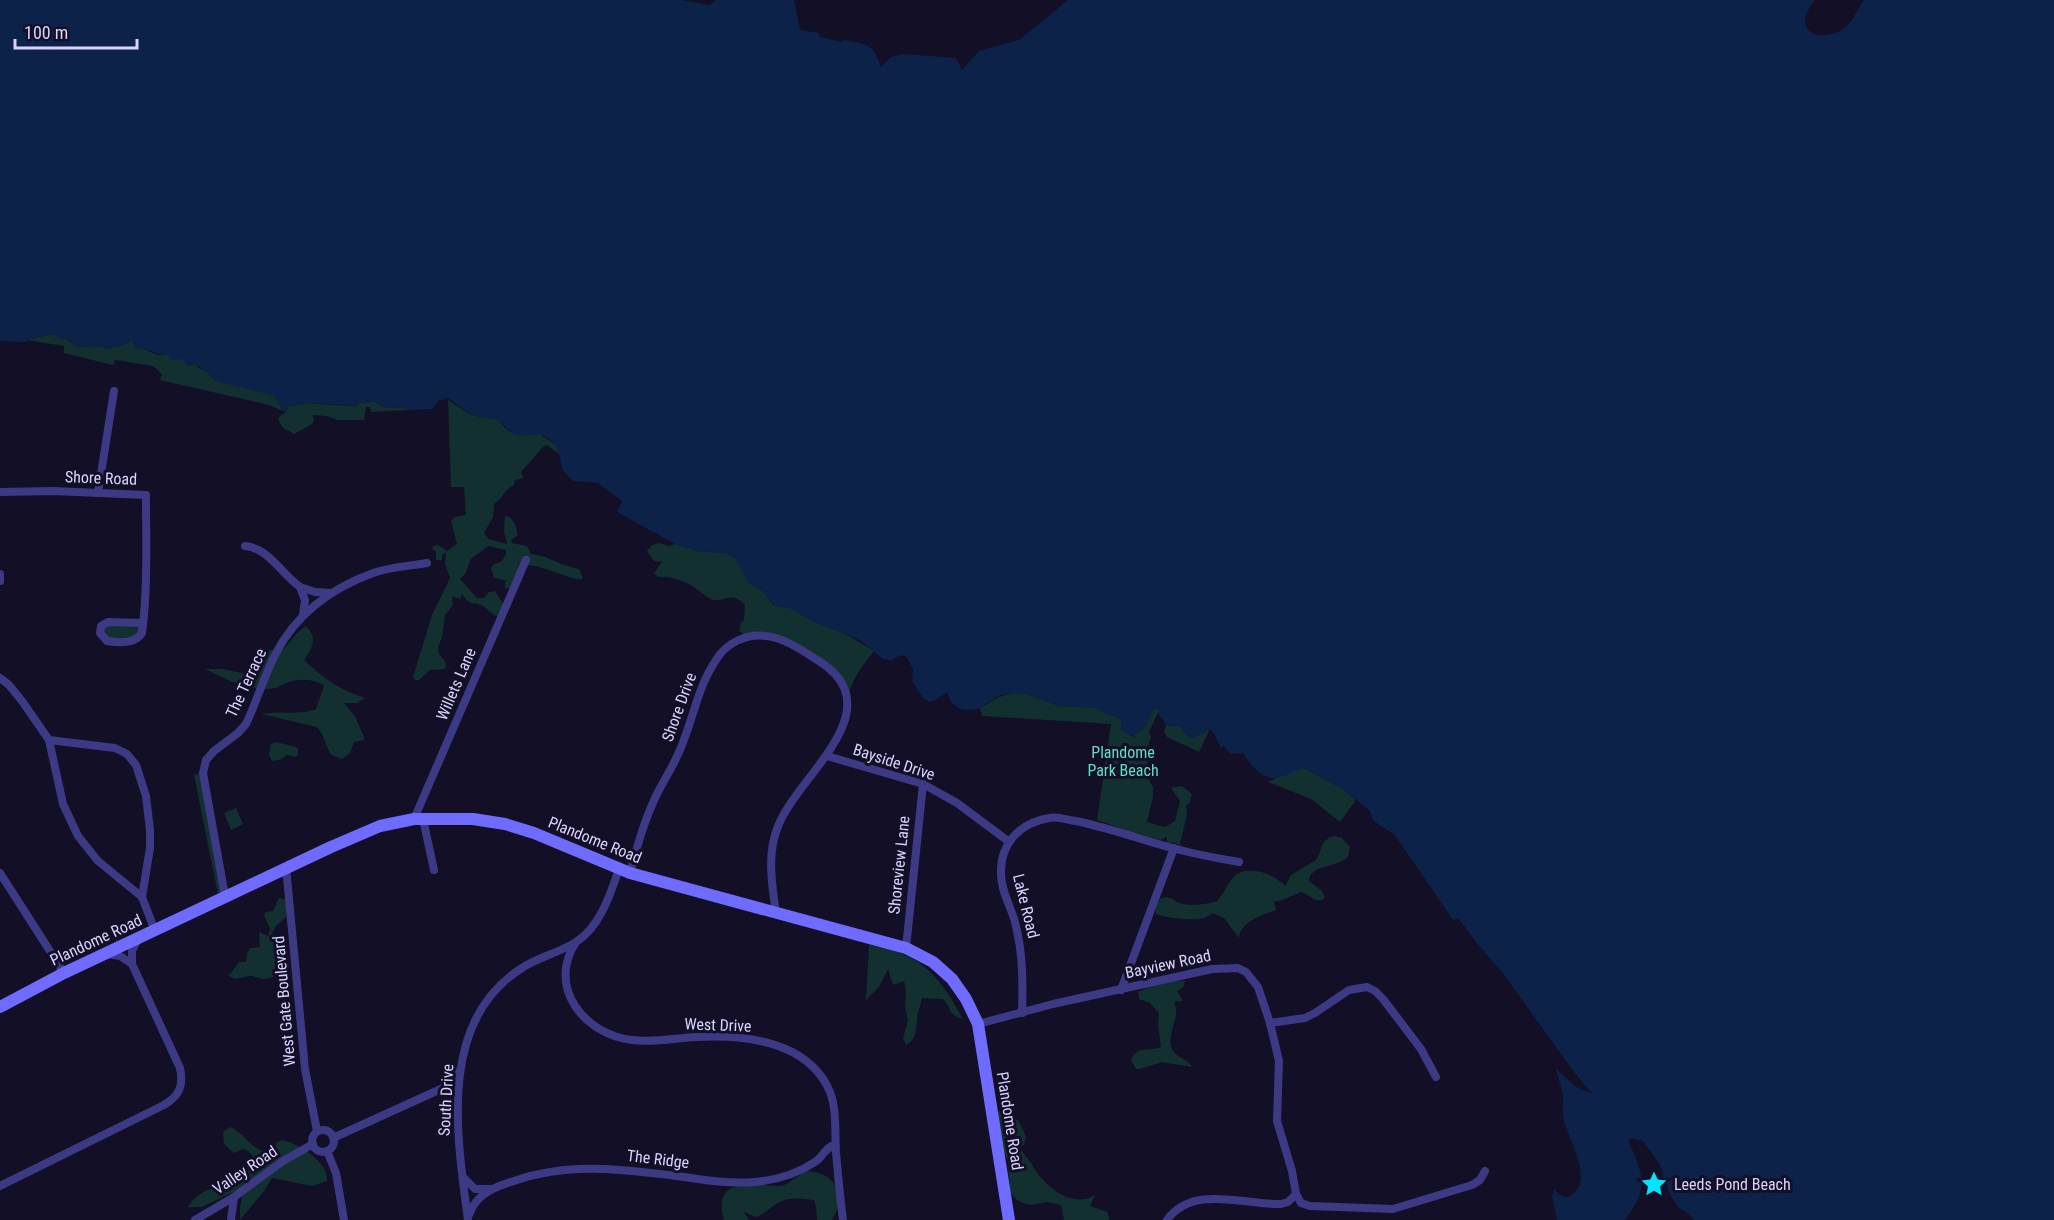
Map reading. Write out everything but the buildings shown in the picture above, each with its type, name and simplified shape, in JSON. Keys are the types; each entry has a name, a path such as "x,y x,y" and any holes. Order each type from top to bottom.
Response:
{"main road":[{"name":"Plandome Road","path":"0,1007 64,973 370,829 419,819 473,819 505,824 534,833 624,871 906,948 933,962 952,979 966,999 978,1024 1009,1220"}],"street":[{"path":"98,493 114,391"},
{"name":"Shore Road","path":"0,492 146,495 143,623"},
{"path":"245,546 264,552 284,574 300,587 315,592 330,593"},
{"name":"Willets Lane","path":"419,819 526,560"},
{"name":"The Terrace","path":"225,896 205,792 204,766 214,751 246,724 277,652 303,615 330,593 375,573 428,563"},
{"path":"0,574 0,581"},
{"path":"300,587 305,600 303,615"},
{"path":"106,622 143,623 141,635 134,640 109,641 100,633 101,626 106,622"},
{"name":"Shore Drive","path":"624,871 656,794 678,753 704,678 718,656 736,642 758,634 774,636 831,669 839,677 846,692 846,712 838,736 827,756 786,809 778,826 773,843 771,874 776,914"},
{"path":"0,678 22,701 49,740 63,804 78,836 98,861 142,897 155,930"},
{"path":"49,740 115,748 127,754 136,765 146,796 150,830 150,848 142,897"},
{"name":"Bayside Drive","path":"827,756 922,784 957,803 1008,841"},
{"name":"Shoreview Lane","path":"906,948 922,784"},
{"path":"1008,841 1035,822 1056,817 1097,825 1174,848 1239,862"},
{"path":"419,819 434,870"},
{"name":"Lake Road","path":"1008,841 1002,860 1002,883 1021,950 1022,1013"},
{"path":"1121,990 1174,848"},
{"name":"West Gate Boulevard","path":"286,867 305,1069 317,1131"},
{"name":"South Drive","path":"468,1219 458,1146 458,1096 461,1068 471,1030 479,1012 505,979 523,967 576,942 595,923 624,871"},
{"path":"0,873 64,973"},
{"path":"0,1186 134,1120 172,1100 179,1093 182,1078 180,1068 132,963 132,951 138,939"},
{"name":"West Drive","path":"576,942 566,968 569,999 590,1023 613,1035 632,1041 705,1037 738,1038 776,1045 795,1054 816,1069 831,1095 835,1108 836,1149 843,1220"},
{"path":"107,954 120,956 132,963"},
{"path":"550,954 560,959 566,968"},
{"name":"Bayview Road","path":"978,1024 1212,969 1238,968 1246,972 1253,979 1270,1023 1279,1061 1277,1121 1292,1171 1296,1194"},
{"path":"1270,1023 1305,1018 1349,990 1367,987 1383,999 1421,1049 1436,1077"},
{"path":"333,1138 443,1088 455,1079 461,1068"},
{"path":"443,1088 458,1096"},
{"path":"317,1131 328,1131 333,1138 332,1146 327,1151 320,1151 312,1144 317,1131"},
{"name":"Valley Road","path":"195,1220 234,1197 283,1161 312,1144"},
{"name":"The Ridge","path":"468,1219 477,1200 492,1189 524,1177 572,1169 618,1169 719,1182 754,1182 785,1177 818,1160 827,1149 836,1149"},
{"path":"327,1151 336,1173 344,1220"},
{"path":"818,1160 837,1163"},
{"path":"1167,1220 1180,1206 1196,1200 1214,1199 1276,1204 1288,1202 1296,1194 1300,1203 1310,1206 1393,1209 1472,1185 1480,1180 1485,1171"},
{"path":"462,1175 475,1189 492,1189"},
{"path":"231,1220 234,1197"}],"green space":[{"path":"52,334 65,338 75,346 114,347 123,345 132,339 134,345 158,355 181,358 191,365 195,363 199,368 275,396 283,411 269,405 160,380 162,374 153,366 115,360 113,365 64,353 64,346 26,340"},
{"path":"448,400 471,415 499,420 512,433 540,434 556,445 560,455 547,445 543,447 521,472 523,478 515,480 514,485 494,504 493,517 484,533 489,539 507,544 504,532 505,516 510,517 518,535 511,540 512,543 527,546 531,554 579,569 583,578 580,580 528,565 509,588 505,589 505,582 508,581 494,578 491,568 502,561 506,550 488,546 471,559 465,574 460,579 477,598 484,598 489,592 495,591 505,607 501,617 480,604 471,603 462,594 460,599 452,596 453,605 445,615 438,647 446,667 430,670 419,680 415,680 413,677 432,615 450,578 445,564 446,553 442,554 442,560 436,560 436,551 432,549 433,546 438,545 447,551 457,544 451,521 455,517 466,515 464,487 451,487"},
{"path":"373,401 384,407 410,410 371,412 370,407 366,407 364,420 338,420 313,415 312,424 294,434 283,428 278,419 286,412 288,406 306,403 356,406"},
{"path":"659,543 669,546 675,544 698,551 726,553 735,558 746,578 764,592 773,605 790,608 815,622 844,633 874,651 858,673 847,699 839,677 774,636 744,638 744,634 739,631 744,620 745,605 736,598 714,600 686,583 672,578 658,577 654,573 662,562 654,561 647,551 652,545"},
{"path":"143,623 141,635 109,641 101,626"},
{"path":"306,626 310,630 313,643 304,660 332,683 365,698 357,703 344,703 356,718 365,740 354,742 350,753 342,759 331,755 317,727 261,714 304,712 316,709 324,685 315,681 301,680 269,689 252,688 205,669 223,669 246,674 252,672 263,654 270,650 282,650"},
{"name":"Plandome Park Beach","path":"1015,693 1028,694 1059,706 1097,708 1122,720 1121,730 1136,738 1134,735 1145,727 1151,712 1158,707 1158,713 1149,732 1151,737 1145,754 1149,759 1147,763 1150,768 1145,773 1153,787 1147,822 1165,827 1175,821 1180,801 1171,788 1182,786 1192,794 1189,804 1186,805 1187,815 1180,843 1182,846 1173,842 1167,843 1167,837 1160,840 1150,838 1097,820 1111,724 982,716 980,708 1000,697"},
{"path":"1166,725 1180,726 1188,737 1198,735 1208,729 1209,731 1199,752 1167,737 1164,731"},
{"path":"276,742 296,747 298,755 295,757 287,755 272,761 269,755 271,744"},
{"path":"1304,768 1343,789 1356,800 1340,822 1311,799 1268,782"},
{"path":"203,773 225,896 219,899 194,775"},
{"path":"236,808 243,824 231,830 224,813"},
{"path":"1335,836 1342,838 1350,847 1348,857 1314,872 1309,881 1322,891 1325,898 1315,900 1301,892 1280,901 1274,901 1276,910 1248,923 1239,938 1224,918 1212,913 1204,918 1194,919 1172,918 1156,914 1156,906 1161,898 1168,897 1187,905 1217,901 1234,876 1243,871 1263,872 1285,886 1291,875 1316,860 1326,840"},
{"path":"279,898 284,899 287,904 286,917 272,933 284,944 286,969 267,979 250,976 236,979 231,977 228,975 239,962 246,962 250,948 260,947 259,932 268,936 270,929 264,915 265,912 273,911"},
{"path":"869,945 902,954 927,968 945,990 963,1019 951,1012 943,999 922,998 915,1035 906,1045 903,1038 908,1021 904,981 893,985 888,969 879,987 866,1000"},
{"path":"1185,981 1183,987 1177,991 1183,1001 1175,1001 1176,1013 1171,1044 1176,1054 1192,1067 1162,1062 1136,1069 1131,1060 1137,1052 1161,1047 1159,1013 1150,1003 1139,999 1138,992 1159,983"},
{"path":"999,1111 1009,1113 1019,1123 1026,1137 1024,1145 1020,1147 1042,1179 1058,1193 1067,1197 1086,1199 1095,1195 1090,1206 1107,1212 1110,1220 1064,1220 1061,1205 1047,1202 1032,1205 1017,1200 1010,1192 1008,1161 1003,1151 997,1114"},
{"path":"230,1127 261,1150 274,1149 277,1142 283,1140 297,1145 312,1155 323,1167 327,1181 312,1186 272,1178 240,1220 243,1193 233,1192 202,1207 188,1207 200,1194 231,1179 254,1161 247,1150 243,1149 234,1153 224,1144 223,1132"},
{"path":"808,1171 828,1177 838,1192 838,1207 832,1220 817,1220 814,1200 797,1198 777,1203 755,1217 744,1212 749,1220 724,1220 722,1200 730,1189 745,1185 782,1186"}],"water":[{"path":"0,0 681,0 710,5 716,0 794,0 800,30 819,33 820,37 841,42 844,40 868,46 875,53 881,67 891,57 904,54 956,58 962,70 979,51 1019,40 1068,0 1815,0 1808,10 1805,19 1806,26 1809,31 1823,35 1845,28 1864,0 2054,0 2054,1220 1694,1220 1678,1207 1670,1194 1659,1163 1643,1141 1630,1138 1629,1142 1642,1182 1638,1199 1625,1220 1557,1220 1552,1196 1554,1189 1563,1196 1570,1196 1577,1189 1580,1171 1575,1149 1564,1121 1562,1094 1556,1069 1576,1087 1594,1094 1571,1068 1502,972 1458,918 1453,920 1394,834 1372,819 1370,811 1343,789 1304,768 1280,777 1268,777 1255,769 1244,753 1230,754 1224,746 1221,748 1209,729 1193,739 1188,737 1180,726 1166,725 1158,713 1158,707 1151,712 1145,727 1134,735 1138,739 1121,730 1122,721 1097,708 1059,706 1028,694 1000,695 978,709 968,710 960,709 951,702 947,692 929,702 923,698 912,681 913,669 907,657 901,655 891,660 883,659 859,640 815,622 790,608 774,605 764,592 749,583 735,558 726,553 698,551 675,544 617,512 622,501 598,483 573,481 563,470 556,445 548,438 540,434 520,436 512,434 499,420 471,415 448,398 438,401 433,409 410,410 385,407 373,401 360,403 353,407 306,403 288,406 287,412 283,411 275,396 215,381 195,363 187,366 181,358 174,361 168,355 135,348 132,339 125,345 109,349 75,346 69,340 52,334 26,342 0,341"}],"place":[{"name":"Leeds Pond Beach","path":"1654,1184"}]}
